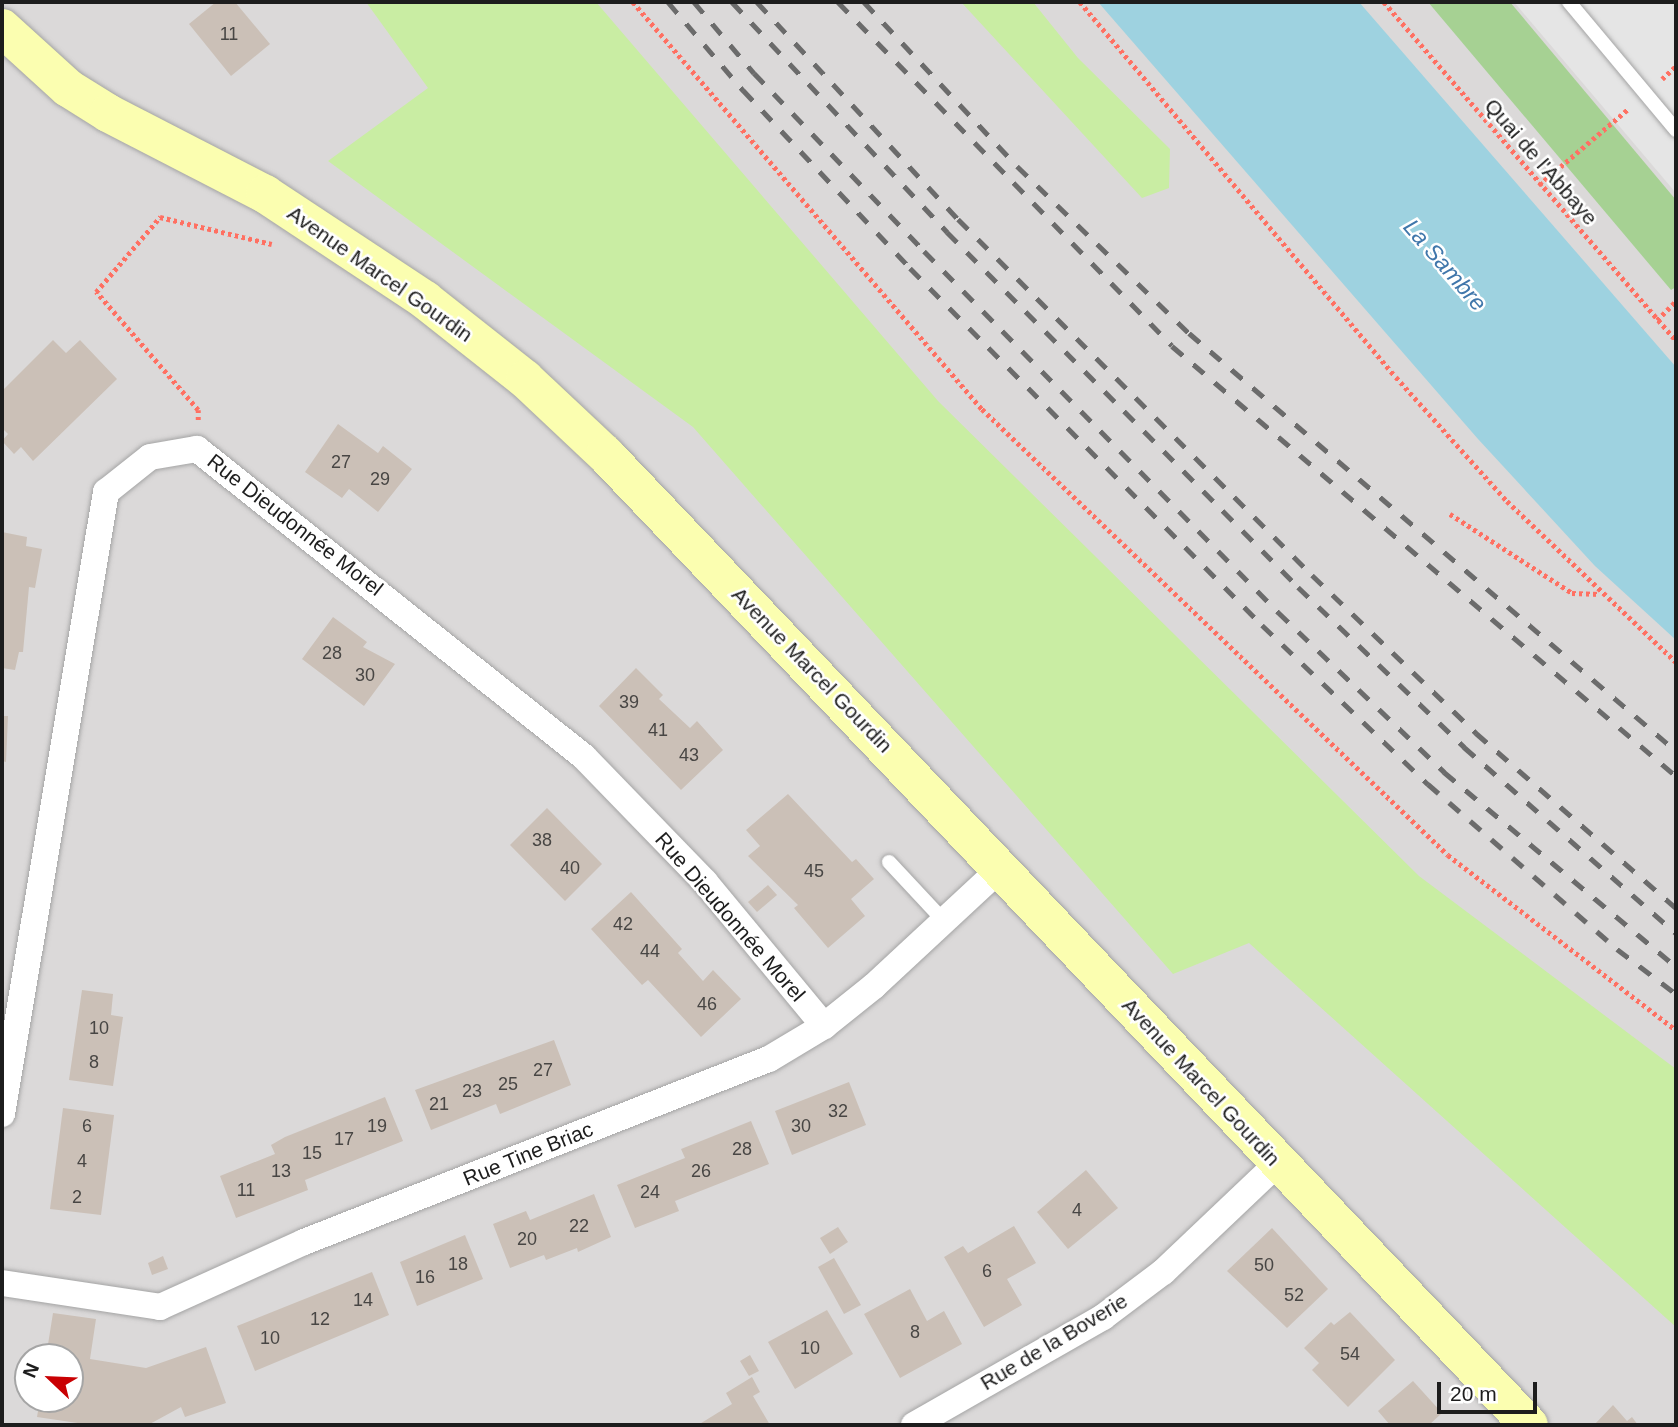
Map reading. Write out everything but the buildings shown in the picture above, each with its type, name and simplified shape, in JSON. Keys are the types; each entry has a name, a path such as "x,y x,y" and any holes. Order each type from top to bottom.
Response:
{"street":[{"name":"Avenue Marcel Gourdin","path":"2,28 68,88 108,113 265,194 425,300 525,379 605,453 1529,1425"},
{"name":"Rue Dieudonnée Morel","path":"2,1114 106,492 150,457 197,449 584,757 705,882 824,1026"},
{"name":"Rue Tine Briac","path":"2,1283 160,1307 304,1242 769,1059 824,1026 1000,869"},
{"name":"Rue de la Boverie","path":"914,1425 1103,1317 1163,1272 1278,1163"}],"lane":[{"path":"1569,2 1676,130"},
{"path":"889,862 944,921"}],"path":[{"path":"633,2 982,409 1448,855 1676,1030"},
{"path":"1080,2 1396,377 1507,501 1601,594 1676,662"},
{"name":"Quai de l'Abbaye","path":"1384,2 1539,185 1676,340"},
{"path":"1539,185 1676,66"},
{"path":"197,449 198,410 96,292 160,217 278,246"},
{"path":"1657,321 1676,301"},
{"path":"1450,514 1572,593 1601,594"}],"shaded area":[{"path":"2,2 1676,2 1676,1425 2,1425"},
{"path":"1514,2 1676,2 1676,193"}],"green space":[{"path":"366,2 596,2 938,401 1419,876 1676,1069 1676,1327 1249,943 1173,974 693,427 328,161 428,88"},
{"path":"961,2 1033,2 1078,58 1170,149 1169,188 1142,198"},
{"path":"1428,2 1510,2 1676,200 1676,287 1671,290"}],"water":[{"name":"La Sambre","path":"1098,2 1359,2 1676,367 1676,640 1595,566 1478,439"}],"railway":[{"path":"668,2 743,90 910,268 1262,625 1428,784 1617,949 1676,994"},
{"path":"694,2 754,73 924,251 1278,612 1444,772 1676,967"},
{"path":"732,2 947,232 1298,587 1464,747 1676,933"},
{"path":"757,2 958,219 1312,575 1476,733 1676,908"},
{"path":"838,2 1172,346 1676,776"},
{"path":"864,2 1017,166 1189,333 1676,751"}]}
